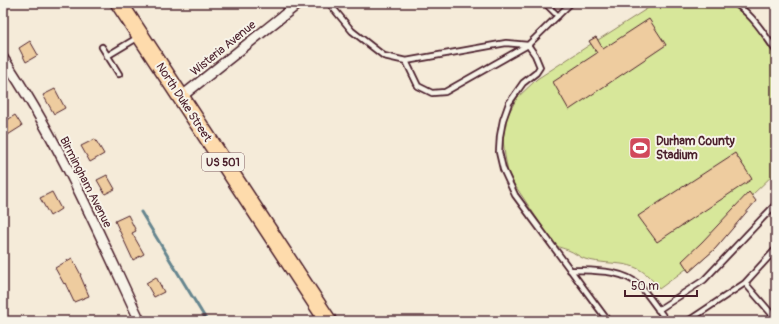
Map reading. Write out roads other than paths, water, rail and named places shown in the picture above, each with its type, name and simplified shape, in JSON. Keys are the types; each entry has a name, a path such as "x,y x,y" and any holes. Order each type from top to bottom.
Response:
{"highway":[{"name":"North Duke Street","path":"119,3 328,321"}],"street":[{"name":"Wisteria Avenue","path":"181,97 299,3"},
{"name":"Birmingham Avenue","path":"3,58 34,105 71,174 140,321"}],"lane":[{"path":"329,3 352,31 384,56 406,61 506,43 528,45 535,55 540,67 536,73 523,83 509,102 503,120 499,152 503,169 514,195 608,321"},
{"path":"545,3 558,16"},
{"path":"406,61 418,86 432,93 446,92 528,45 571,3"},
{"path":"734,3 745,10 760,27 776,51"},
{"path":"108,56 141,36"},
{"path":"102,47 119,74"},
{"path":"658,310 704,280 776,204"},
{"path":"688,321 746,283 776,249"},
{"path":"570,270 603,272 630,279 640,286 667,321"},
{"path":"746,283 776,319"}],"waterway":[{"path":"141,212 207,321"}],"place":[{"name":"Durham County Stadium","path":"640,148"}]}
